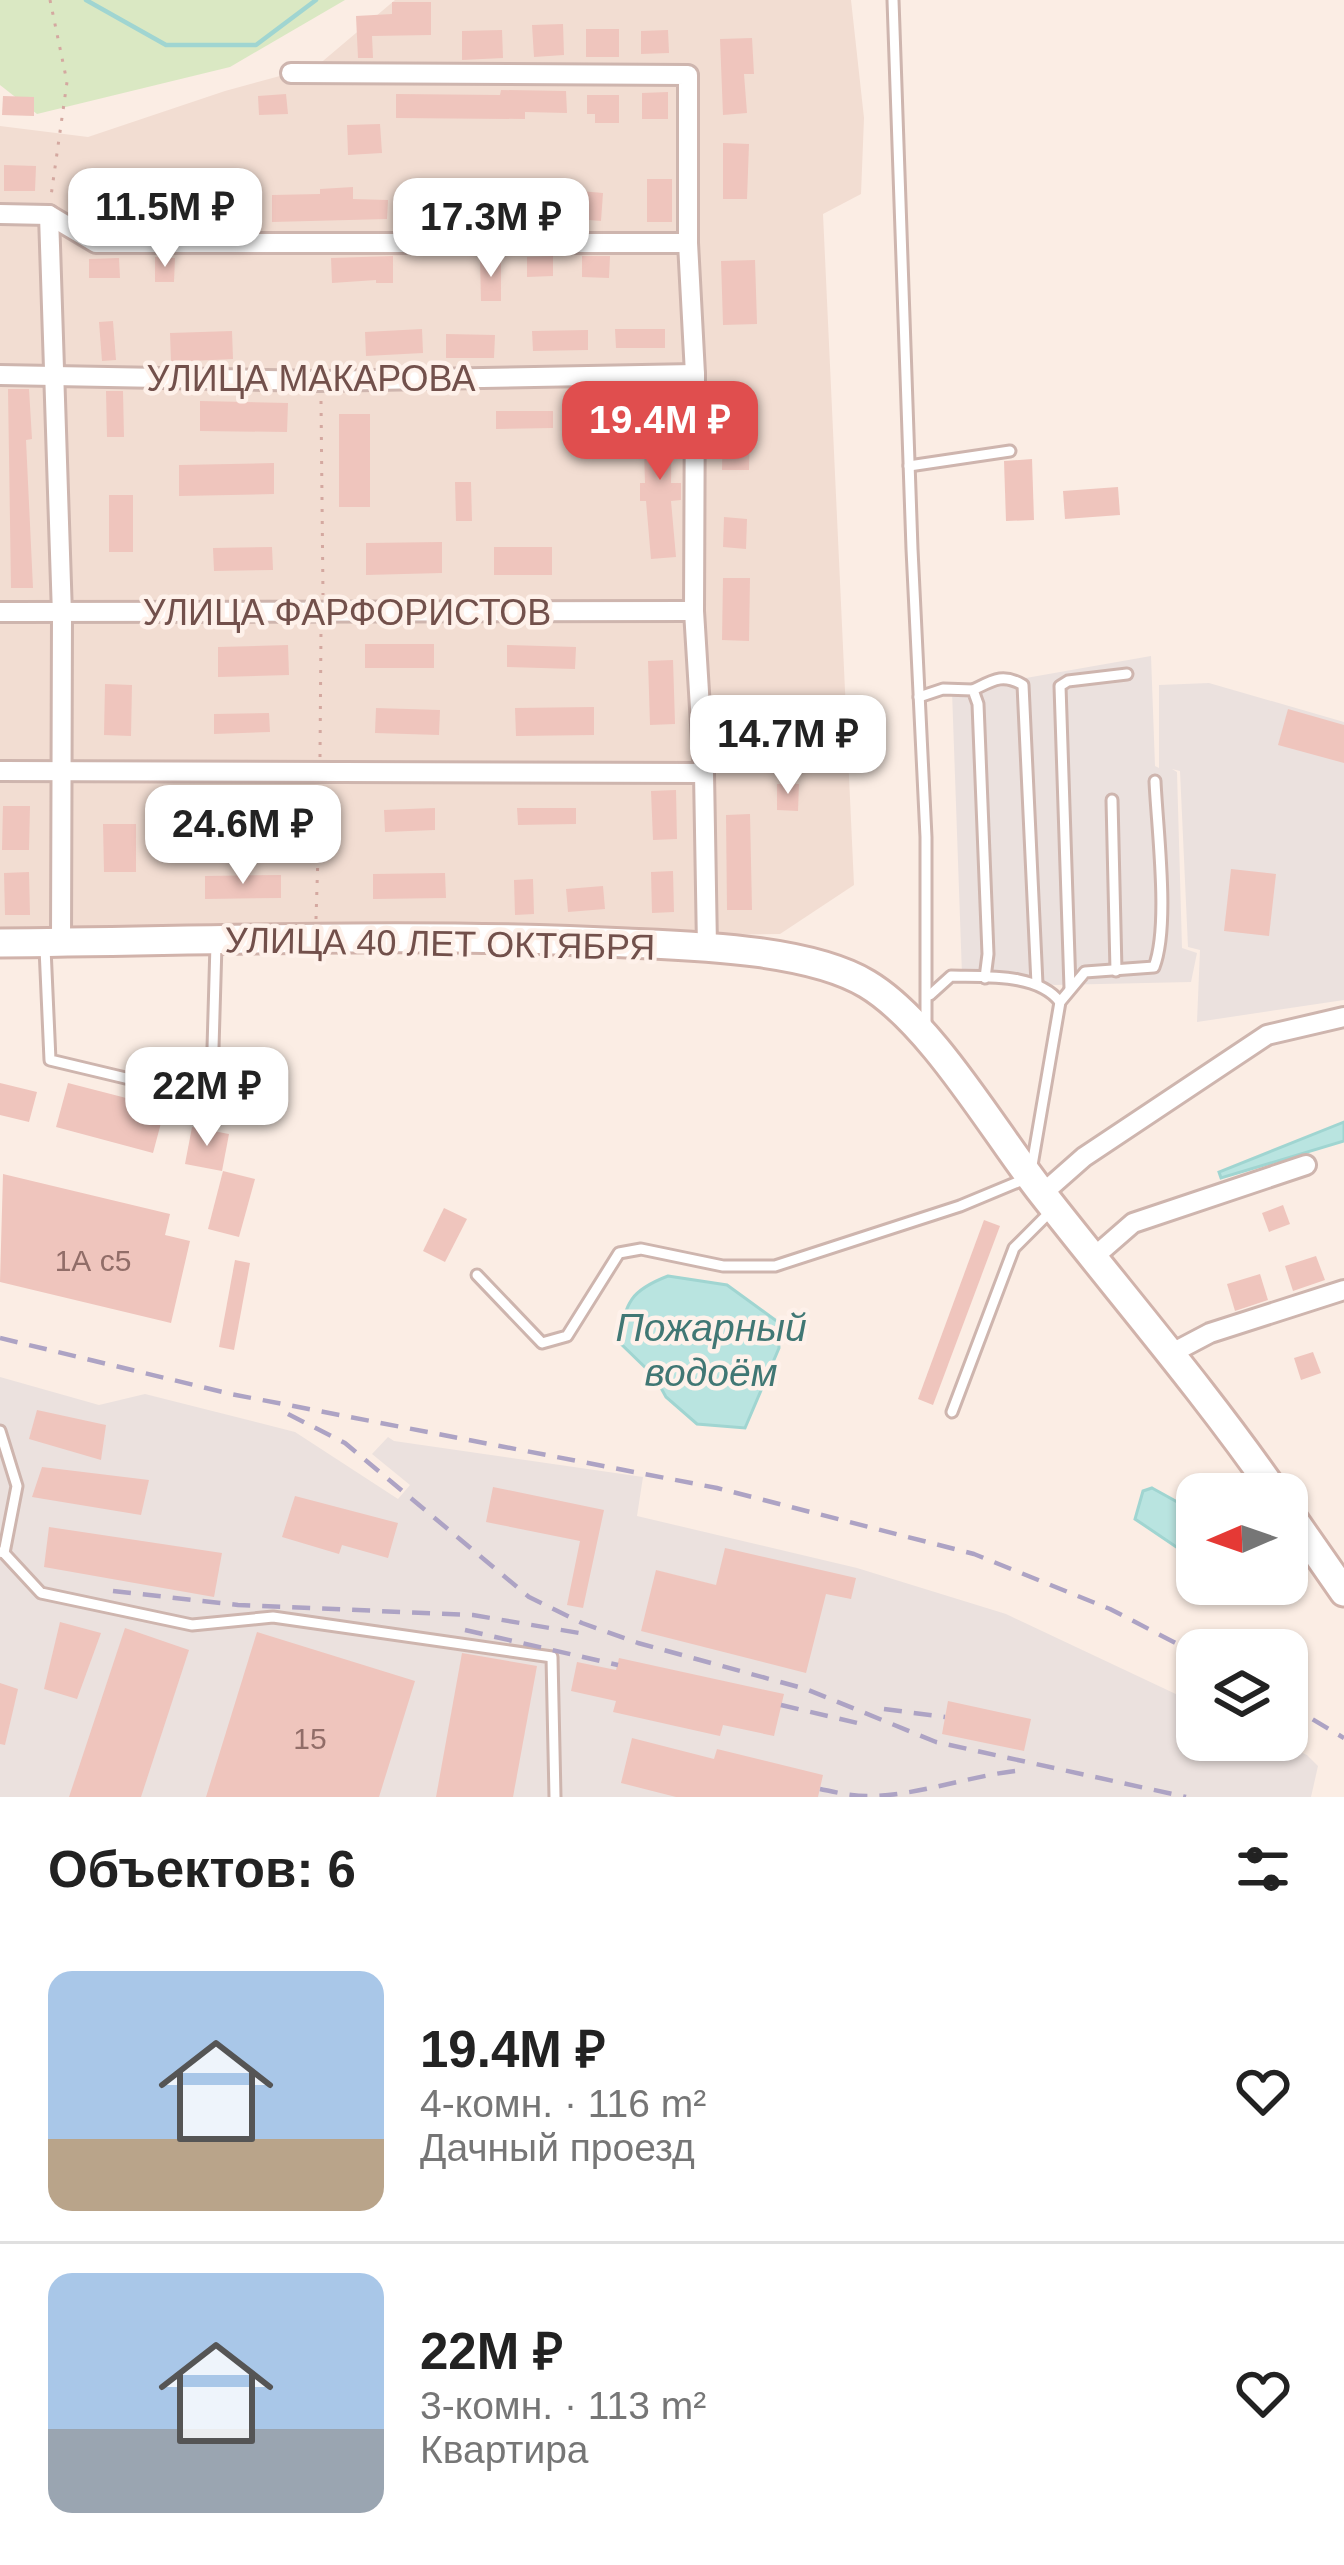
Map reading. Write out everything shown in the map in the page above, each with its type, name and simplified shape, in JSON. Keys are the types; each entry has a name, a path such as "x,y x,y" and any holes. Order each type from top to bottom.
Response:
{"street":[{"path":"291,73 688,75 694,611 704,773 707,947"},
{"path":"0,214 49,215 96,243 688,243"},
{"path":"49,215 63,771 53,943"},
{"name":"УЛИЦА МАКАРОВА","path":"0,376 318,381 694,374"},
{"name":"УЛИЦА ФАРФОРИСТОВ","path":"0,612 694,611"},
{"path":"0,771 704,773"},
{"name":"УЛИЦА 40 ЛЕТ ОКТЯБРЯ","path":"0,944 484,935 707,947 784,958 842,973 867,984 894,1005 924,1038 1214,1405 1261,1473"},
{"path":"1042,1193 1084,1156 1267,1035 1344,1017"},
{"path":"1094,1257 1133,1223 1306,1165"},
{"path":"1172,1354 1210,1333 1344,1290"},
{"path":"1308,1540 1344,1592"}],"lane":[{"path":"893,0 929,996 924,1038"},
{"path":"908,466 1010,451"},
{"path":"1070,988 1060,686 1067,681 1127,674"},
{"path":"919,697 943,689 974,690 998,677 1010,677 1022,685 1036,983"},
{"path":"974,690 988,954 985,978"},
{"path":"952,1412 1014,1248 1042,1193 1060,1002 1085,972 1144,971 1154,968 1158,959 1155,781"},
{"path":"1112,800 1116,970"},
{"path":"53,943 50,1060 180,1091 202,1083 213,1048 216,940"},
{"path":"929,996 951,976 1036,983 1050,989 1060,1002"},
{"path":"477,1275 542,1343 567,1336 619,1253 641,1249 723,1266 776,1266 960,1206 1042,1193"},
{"path":"0,1431 17,1486 2,1552 40,1593 192,1625 274,1617 552,1658 555,1797"}],"path":[{"path":"49,215 67,82 50,0"},
{"path":"316,938 324,423 318,381"}],"shaded area":[{"path":"395,0 851,0 864,118 861,194 823,214 854,885 780,934 0,942 0,126 88,137 317,66"},
{"path":"1151,656 1155,766 1159,768 1159,685 1209,683 1344,722 1344,1000 1197,1022 1200,950 1188,947 1180,771 1172,769 1177,772 1182,948 1197,953 1191,982 1055,985 962,975 952,691"},
{"path":"0,1377 99,1405 145,1394 295,1432 398,1499 410,1485 372,1454 388,1437 643,1477 637,1516 857,1568 1006,1614 1176,1694 1176,1761 1308,1761 1308,1756 1318,1766 1311,1797 0,1797"}],"green space":[{"path":"0,0 345,0 230,67 37,114 0,85"}],"water":[{"path":"1344,1122 1344,1141 1221,1178 1219,1172"},
{"name":"Пожарный водоём","path":"668,1276 727,1285 778,1322 779,1348 745,1428 697,1424 666,1397 655,1377 618,1341 624,1316 637,1293"},
{"path":"1152,1488 1176,1501 1176,1547 1135,1519 1143,1491"}],"building":[{"path":"392,2 431,2 431,35 372,36 373,58 358,58 356,16 392,14"},
{"path":"563,24 564,55 534,57 532,25"},
{"path":"586,29 619,29 619,57 586,57"},
{"path":"502,30 503,58 462,60 462,31"},
{"path":"668,30 669,53 641,54 641,31"},
{"path":"752,38 754,74 744,74 747,113 723,115 720,39"},
{"path":"501,90 566,91 567,113 525,112 525,119 396,118 396,94 500,95"},
{"path":"668,92 668,119 642,119 642,93"},
{"path":"286,94 288,114 259,115 258,96"},
{"path":"587,95 619,95 619,123 595,123 595,114 587,114"},
{"path":"3,96 34,97 34,116 2,115"},
{"path":"380,124 382,153 348,155 347,125"},
{"path":"723,143 749,144 747,199 723,199"},
{"path":"4,165 36,166 35,191 4,191"},
{"path":"647,179 672,179 672,222 647,222"},
{"path":"353,187 353,199 388,200 387,219 272,222 272,195 320,194 320,189"},
{"path":"481,189 499,189 499,220 481,220"},
{"path":"525,190 550,191 549,219 525,218"},
{"path":"580,191 603,193 601,221 577,219"},
{"path":"240,196 240,222 155,222 155,200"},
{"path":"132,198 134,218 107,220 106,200"},
{"path":"393,256 393,283 332,283 331,258"},
{"path":"553,256 553,276 527,277 527,257"},
{"path":"582,256 610,256 609,278 582,277"},
{"path":"155,257 175,258 174,282 155,282"},
{"path":"119,258 120,278 89,278 89,259"},
{"path":"480,259 501,259 501,301 481,301"},
{"path":"755,260 757,324 723,325 721,261"},
{"path":"113,321 116,360 102,361 99,322"},
{"path":"422,329 423,353 366,356 365,332"},
{"path":"615,329 665,329 665,348 616,348"},
{"path":"588,330 588,350 533,351 532,331"},
{"path":"232,331 233,359 171,362 170,333"},
{"path":"446,334 495,335 494,358 446,358"},
{"path":"8,389 29,389 32,439 26,440 33,588 11,588"},
{"path":"106,391 123,391 124,437 107,437"},
{"path":"652,400 672,400 671,483 681,483 681,500 671,501 676,557 651,559 640,483 645,483 644,449 651,449"},
{"path":"200,401 288,403 287,432 200,431"},
{"path":"496,411 553,411 553,428 496,429"},
{"path":"339,414 370,414 370,507 339,507"},
{"path":"723,422 750,422 749,470 722,470"},
{"path":"1032,459 1034,520 1006,521 1004,461"},
{"path":"274,463 274,494 179,496 179,465"},
{"path":"455,482 471,482 472,521 456,521"},
{"path":"1118,487 1120,515 1065,519 1063,491"},
{"path":"109,495 133,495 133,552 109,552"},
{"path":"724,517 747,519 746,549 723,547"},
{"path":"442,542 442,573 366,575 366,543"},
{"path":"272,547 273,570 214,571 213,548"},
{"path":"494,547 552,547 552,575 494,575"},
{"path":"723,578 750,578 749,641 722,640"},
{"path":"365,644 434,644 434,668 365,668"},
{"path":"288,645 289,675 218,677 218,647"},
{"path":"507,645 576,647 575,669 507,667"},
{"path":"673,660 675,724 650,725 648,661"},
{"path":"105,684 132,685 131,736 104,735"},
{"path":"594,707 594,735 516,736 515,708"},
{"path":"376,708 440,710 439,735 375,733"},
{"path":"1288,709 1344,725 1344,763 1278,745"},
{"path":"269,713 270,732 214,734 214,714"},
{"path":"777,784 799,784 798,811 777,810"},
{"path":"676,790 677,839 653,840 651,791"},
{"path":"3,806 30,806 29,850 2,850"},
{"path":"435,808 435,830 385,832 384,810"},
{"path":"517,808 576,808 576,824 518,825"},
{"path":"212,809 274,810 274,830 212,829"},
{"path":"750,814 752,910 727,910 726,815"},
{"path":"103,824 136,824 136,872 104,872"},
{"path":"1231,869 1276,874 1269,936 1224,931"},
{"path":"673,871 674,912 652,913 651,872"},
{"path":"29,872 30,915 5,915 4,873"},
{"path":"445,873 446,898 373,899 373,874"},
{"path":"281,875 281,898 205,899 205,876"},
{"path":"533,879 534,914 515,915 514,880"},
{"path":"603,886 605,909 568,912 566,889"},
{"path":"0,1083 37,1092 29,1122 0,1115"},
{"path":"68,1083 165,1108 153,1153 56,1127"},
{"path":"192,1127 229,1134 222,1171 185,1164"},
{"path":"223,1171 255,1179 239,1237 208,1229"},
{"path":"3,1174 170,1214 165,1235 190,1241 171,1323 0,1282"},
{"path":"1283,1205 1290,1224 1269,1232 1262,1213"},
{"path":"444,1208 467,1219 445,1262 423,1251"},
{"path":"984,1220 1000,1226 933,1405 918,1399"},
{"path":"1316,1256 1325,1280 1293,1291 1285,1266"},
{"path":"235,1260 250,1263 234,1350 219,1347"},
{"path":"1260,1274 1268,1300 1235,1311 1227,1284"},
{"path":"1313,1352 1321,1373 1301,1380 1294,1358"},
{"path":"37,1410 106,1425 101,1460 29,1439"},
{"path":"42,1467 149,1480 141,1515 32,1497"},
{"path":"493,1487 604,1510 583,1608 567,1605 580,1541 486,1522"},
{"path":"295,1496 398,1523 388,1558 342,1545 339,1554 282,1537"},
{"path":"49,1527 222,1553 214,1597 44,1567"},
{"path":"725,1548 856,1578 851,1599 826,1594 806,1673 641,1631 656,1570 716,1585"},
{"path":"60,1622 101,1633 77,1699 44,1689"},
{"path":"125,1628 189,1650 141,1797 69,1797"},
{"path":"257,1632 415,1681 379,1797 206,1797"},
{"path":"462,1653 537,1666 513,1797 436,1797"},
{"path":"619,1658 784,1694 774,1736 723,1725 720,1736 613,1712 616,1701 571,1691 577,1662 616,1670"},
{"path":"0,1683 18,1689 5,1745 0,1744"},
{"path":"948,1701 1031,1719 1024,1751 942,1734"},
{"path":"632,1738 714,1759 717,1749 823,1775 818,1797 676,1797 621,1783"}],"waterway":[{"path":"86,0 166,45 256,45 316,0"}],"railway":[{"path":"0,1338 231,1394 717,1488 974,1554 1110,1609 1176,1643"},
{"path":"288,1414 345,1443 529,1597 582,1623 806,1689 936,1742 1186,1797"},
{"path":"113,1591 238,1605 473,1615 585,1634"},
{"path":"465,1630 618,1665"},
{"path":"781,1705 866,1725"},
{"path":"884,1709 945,1717"},
{"path":"1308,1717 1344,1738"},
{"path":"820,1789 887,1795 1026,1770"}]}
